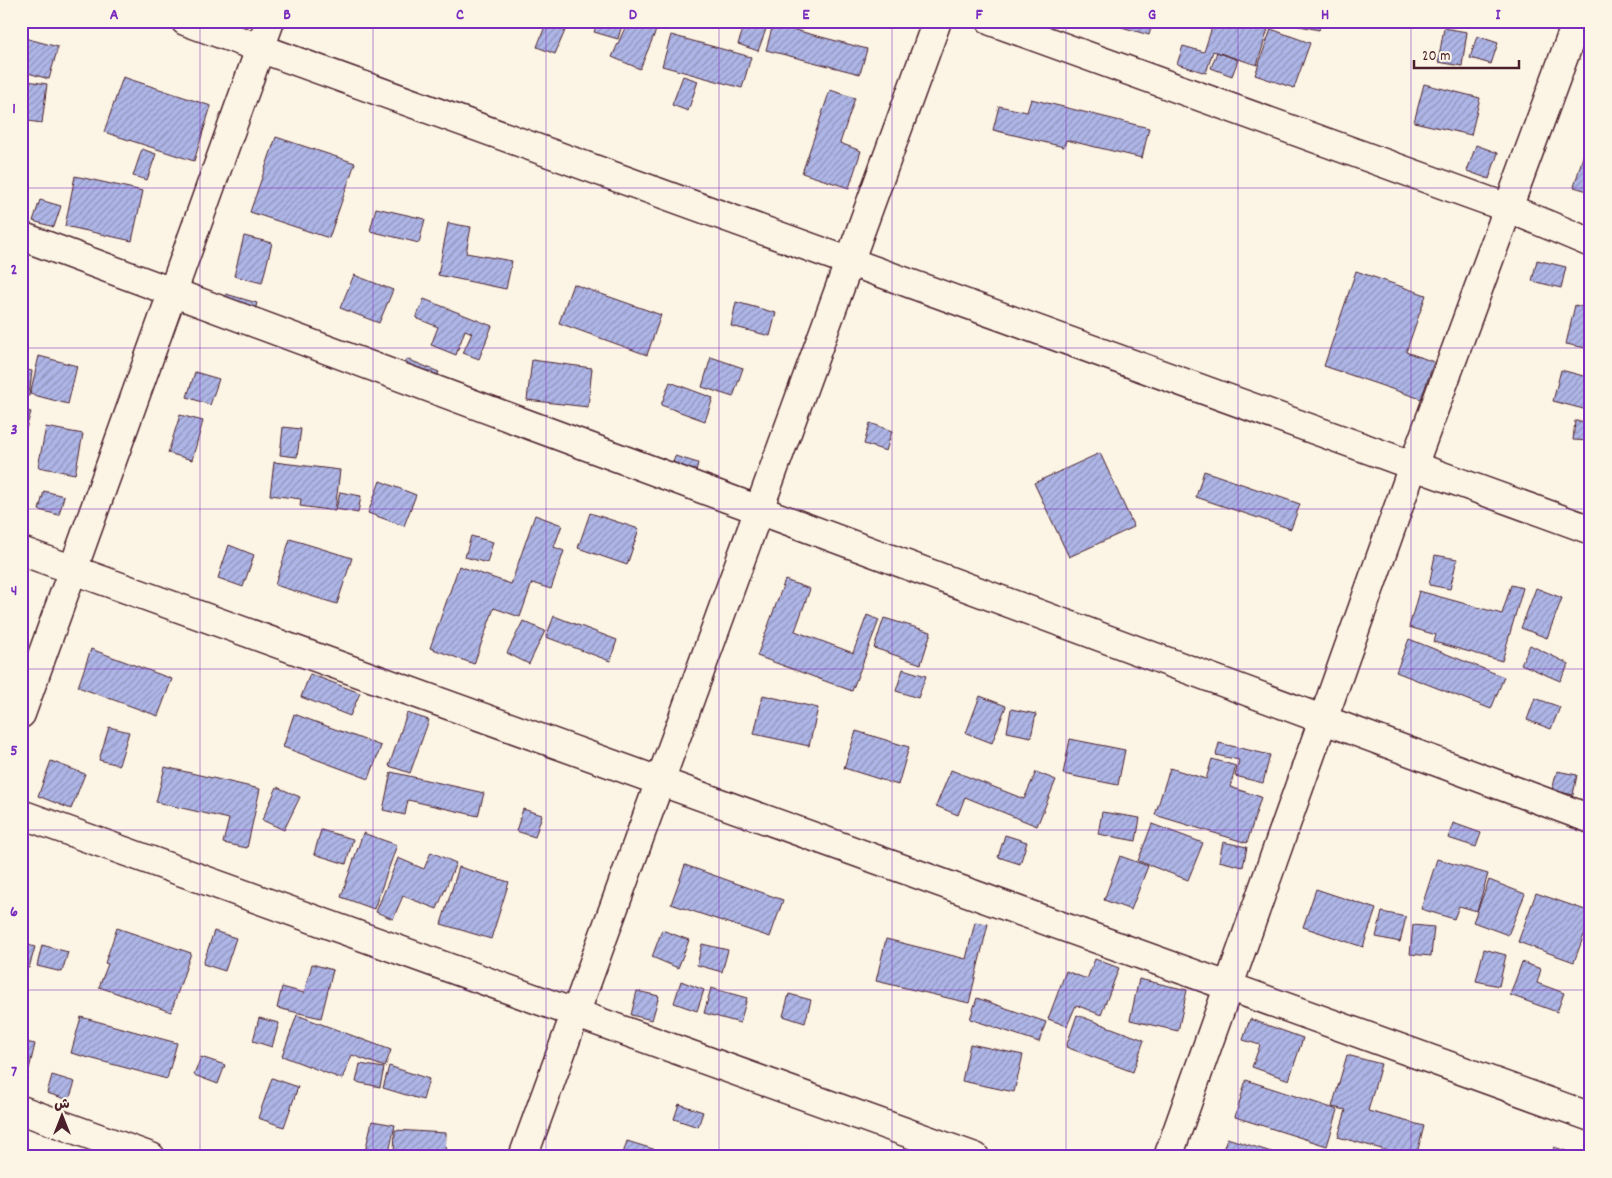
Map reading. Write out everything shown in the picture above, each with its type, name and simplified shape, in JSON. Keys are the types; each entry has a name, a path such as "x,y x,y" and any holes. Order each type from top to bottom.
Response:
{"street":[{"path":"185,21 1591,530"},
{"path":"21,714 270,21"},
{"path":"523,1157 937,21"},
{"path":"991,21 1508,208 1591,242"},
{"path":"1168,1157 1413,466 1576,21"},
{"path":"21,236 1591,819"},
{"path":"21,551 1591,1117"},
{"path":"21,814 975,1157"},
{"path":"21,1110 151,1157"}],"building":[{"path":"547,21 554,21 567,26 555,54 537,47"},
{"path":"598,21 623,21 618,39 594,32"},
{"path":"628,21 660,21 640,69 612,57"},
{"path":"746,21 769,21 758,51 738,44"},
{"path":"774,21 793,21 791,29 867,49 860,74 766,50"},
{"path":"1101,21 1153,21 1149,35"},
{"path":"1214,21 1242,21 1268,29 1257,65 1213,51 1206,73 1177,64 1183,46 1204,52"},
{"path":"1296,21 1321,21 1319,30 1295,25"},
{"path":"1444,28 1467,32 1462,66 1438,62"},
{"path":"1271,29 1310,43 1294,88 1255,75"},
{"path":"671,35 751,57 742,88 662,66"},
{"path":"1477,36 1498,43 1491,64 1470,58"},
{"path":"21,37 58,47 49,79 21,71"},
{"path":"1217,52 1238,60 1232,76 1211,68"},
{"path":"683,76 698,81 688,111 672,105"},
{"path":"123,77 211,106 194,161 104,132"},
{"path":"21,80 47,84 42,123 21,120"},
{"path":"1424,84 1480,98 1471,135 1414,122"},
{"path":"830,90 855,98 840,143 861,151 849,188 802,173"},
{"path":"1031,99 1149,128 1142,158 1066,140 1064,147 993,130 999,106 1027,112"},
{"path":"276,137 355,163 329,238 250,212"},
{"path":"1476,145 1498,153 1489,179 1467,171"},
{"path":"1586,146 1591,147 1591,192 1574,187"},
{"path":"142,149 156,154 147,180 133,176"},
{"path":"75,176 143,191 132,241 65,226"},
{"path":"40,200 61,206 54,227 33,221"},
{"path":"376,208 425,219 419,243 370,231"},
{"path":"448,223 471,227 466,253 512,261 506,289 438,275"},
{"path":"244,236 272,243 262,283 234,276"},
{"path":"1537,260 1566,267 1561,288 1532,281"},
{"path":"1356,271 1426,295 1406,352 1434,362 1421,399 1324,366"},
{"path":"354,275 393,290 379,323 340,308"},
{"path":"573,284 661,315 647,355 559,323"},
{"path":"226,294 257,303 252,320 221,311"},
{"path":"424,299 492,326 479,359 463,353 472,333 465,330 456,355 431,345 438,327 416,318"},
{"path":"736,302 776,313 770,336 731,326"},
{"path":"1575,305 1591,309 1591,349 1566,344"},
{"path":"39,356 77,366 68,404 30,394"},
{"path":"711,357 743,368 733,397 702,387"},
{"path":"407,359 439,372 433,387 401,374"},
{"path":"532,360 592,368 588,407 527,400"},
{"path":"21,369 32,371 29,396 21,395"},
{"path":"1561,370 1591,378 1591,411 1553,401"},
{"path":"195,372 219,379 210,405 187,397"},
{"path":"670,382 713,398 705,421 661,405"},
{"path":"21,409 31,412 21,445"},
{"path":"180,415 203,421 192,460 168,453"},
{"path":"1575,421 1591,422 1591,441 1573,440"},
{"path":"870,423 892,431 886,451 864,444"},
{"path":"46,427 83,434 75,474 38,467"},
{"path":"283,427 301,429 297,457 280,455"},
{"path":"1100,453 1134,527 1069,557 1034,483"},
{"path":"675,456 698,463 693,483 669,477"},
{"path":"274,462 340,470 335,511 300,506 301,499 270,495"},
{"path":"1204,471 1300,504 1291,529 1196,497"},
{"path":"380,481 416,495 404,526 368,513"},
{"path":"44,491 64,496 59,515 39,510"},
{"path":"340,492 361,496 358,513 336,509"},
{"path":"590,513 639,529 627,565 578,548"},
{"path":"535,515 562,525 554,547 564,551 551,589 532,583 520,617 494,608 474,664 430,648 459,566 511,584"},
{"path":"471,536 493,542 487,563 465,557"},
{"path":"290,539 352,558 337,604 275,585"},
{"path":"229,545 254,555 243,587 218,578"},
{"path":"1435,555 1457,559 1450,589 1429,585"},
{"path":"785,580 810,589 795,631 853,653 867,615 879,620 852,691 757,656"},
{"path":"1511,585 1523,588 1502,661 1434,642 1436,635 1409,627 1419,591 1502,614"},
{"path":"1536,588 1562,598 1547,638 1521,628"},
{"path":"554,616 617,640 610,661 546,637"},
{"path":"884,618 931,632 921,664 874,648"},
{"path":"523,621 545,631 529,664 507,653"},
{"path":"1409,639 1504,677 1491,709 1396,672"},
{"path":"1530,645 1569,664 1560,681 1521,664"},
{"path":"91,649 172,679 158,716 78,687"},
{"path":"903,669 926,676 918,698 896,691"},
{"path":"310,674 360,693 350,716 301,697"},
{"path":"1591,674 1591,696 1584,693"},
{"path":"763,695 818,708 809,746 754,734"},
{"path":"980,696 1006,706 992,743 966,733"},
{"path":"1535,698 1560,707 1551,729 1527,720"},
{"path":"1011,709 1036,714 1031,737 1007,732"},
{"path":"407,713 429,720 410,773 389,766"},
{"path":"294,714 381,746 369,779 283,747"},
{"path":"109,727 129,732 119,765 99,760"},
{"path":"856,731 909,747 898,785 844,768"},
{"path":"1070,739 1125,750 1118,785 1063,774"},
{"path":"1219,743 1270,755 1263,783 1235,776 1239,760 1216,755"},
{"path":"1212,759 1236,766 1230,787 1261,797 1247,843 1155,815 1170,768 1206,779"},
{"path":"51,761 85,774 71,809 38,796"},
{"path":"165,767 260,789 247,848 223,843 229,819 156,802"},
{"path":"951,770 1024,799 1036,772 1056,780 1037,826 965,797 958,815 936,806"},
{"path":"1557,771 1577,775 1573,795 1552,790"},
{"path":"391,772 484,793 478,816 408,800 405,815 383,810"},
{"path":"277,787 300,797 284,830 262,820"},
{"path":"523,809 542,815 535,837 516,831"},
{"path":"1102,812 1140,818 1136,841 1098,834"},
{"path":"1453,823 1481,833 1476,847 1448,838"},
{"path":"1152,824 1203,843 1188,880 1138,861"},
{"path":"321,830 353,839 346,864 314,854"},
{"path":"363,833 397,845 374,909 341,897"},
{"path":"1005,835 1027,842 1020,864 998,857"},
{"path":"1223,842 1247,847 1243,867 1219,861"},
{"path":"431,852 456,863 437,909 403,896 393,919 376,912 398,858 424,869"},
{"path":"1120,856 1148,866 1131,910 1104,900"},
{"path":"1437,859 1488,874 1477,911 1459,906 1454,919 1421,909"},
{"path":"685,865 783,900 770,937 671,904"},
{"path":"459,867 509,882 491,939 441,924"},
{"path":"1489,880 1525,894 1508,935 1473,922"},
{"path":"1316,889 1376,909 1363,947 1303,927"},
{"path":"1536,893 1591,912 1574,962 1518,942"},
{"path":"1382,912 1406,917 1400,942 1376,937"},
{"path":"975,922 988,924 969,1003 876,981 886,939 966,959"},
{"path":"1413,925 1434,927 1431,956 1410,954"},
{"path":"117,928 191,953 171,1012 99,987 108,964 105,963"},
{"path":"662,930 689,940 678,968 652,957"},
{"path":"214,931 236,938 225,971 203,964"},
{"path":"21,943 35,947 29,968 21,966"},
{"path":"702,944 728,950 722,972 697,965"},
{"path":"42,945 68,952 62,972 37,966"},
{"path":"1484,949 1506,955 1499,986 1476,981"},
{"path":"1095,959 1119,968 1101,1015 1076,1005 1067,1026 1048,1019 1066,971 1087,979"},
{"path":"1522,962 1541,969 1537,983 1564,993 1557,1012 1510,995"},
{"path":"312,964 333,970 321,1018 277,1008 282,987 304,993"},
{"path":"1139,979 1187,990 1178,1031 1130,1020"},
{"path":"681,981 704,990 697,1011 674,1003"},
{"path":"711,988 747,998 740,1023 704,1013"},
{"path":"637,991 659,996 652,1020 631,1015"},
{"path":"789,994 811,1000 805,1023 783,1016"},
{"path":"977,998 1046,1022 1039,1042 970,1019"},
{"path":"297,1015 391,1050 385,1067 352,1055 342,1079 282,1056"},
{"path":"1077,1015 1144,1040 1133,1072 1066,1047"},
{"path":"81,1017 177,1043 167,1079 71,1053"},
{"path":"259,1018 279,1023 272,1047 253,1041"},
{"path":"1250,1019 1303,1038 1289,1080 1252,1067 1260,1045 1243,1040"},
{"path":"21,1041 35,1044 26,1082 21,1081"},
{"path":"970,1044 1023,1055 1014,1092 962,1081"},
{"path":"1347,1055 1381,1064 1368,1111 1424,1126 1416,1157 1387,1157 1389,1151 1338,1137 1346,1110 1332,1107"},
{"path":"201,1057 225,1065 218,1084 194,1075"},
{"path":"360,1064 384,1068 380,1087 356,1082"},
{"path":"389,1066 429,1079 423,1100 383,1088"},
{"path":"52,1075 75,1082 69,1100 47,1093"},
{"path":"272,1078 298,1087 284,1127 258,1118"},
{"path":"1246,1080 1338,1110 1327,1146 1235,1117"},
{"path":"679,1104 703,1112 698,1127 674,1119"},
{"path":"372,1121 395,1125 388,1157 364,1156"},
{"path":"395,1130 446,1133 445,1156 394,1153"},
{"path":"1227,1138 1287,1157 1235,1157 1222,1153"},
{"path":"627,1141 679,1157 622,1157"},
{"path":"1554,1147 1572,1153 1571,1157 1551,1157"},
{"path":"805,1149 823,1155 822,1157 802,1157"},
{"path":"1498,1153 1510,1157 1497,1157"}]}
